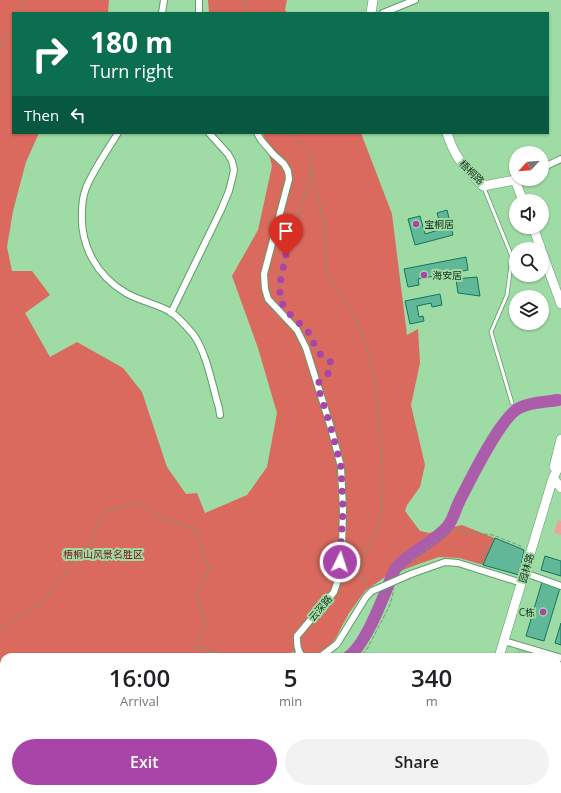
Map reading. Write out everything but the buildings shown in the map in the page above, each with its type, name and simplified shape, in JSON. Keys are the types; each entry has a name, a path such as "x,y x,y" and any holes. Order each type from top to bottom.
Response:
{"street":[{"path":"162,12 164,0"},
{"path":"199,0 199,12"},
{"path":"371,12 373,0"},
{"path":"385,12 415,0"},
{"path":"117,134 86,189 82,205 81,222 89,255 98,269 109,281 126,293 171,313 192,333 198,342 206,362 220,415"},
{"path":"171,313 221,210 229,191 234,170 228,154 210,134"},
{"name":"云深路","path":"257,134 273,154 284,164 288,171 289,179 264,274 265,290 268,299 297,330 306,348 331,428 341,467 343,510 342,547 339,577 334,592 297,636 297,646 300,653"},
{"name":"梧桐路","path":"447,134 454,152 461,164 483,186 509,181"},
{"path":"549,165 561,159"},
{"path":"549,271 561,304"},
{"name":"园林路","path":"553,478 554,465 561,438"},
{"name":"园林路","path":"500,653 553,478 561,460"},
{"path":"553,478 561,488"},
{"path":"325,653 337,644 366,597 372,591 411,574 445,562 458,563 522,583"},
{"path":"525,573 561,586"},
{"path":"504,641 544,653"}],"lane":[{"path":"483,186 512,257 507,295 491,332 512,403"}],"path":[{"path":"20,12 24,0"},
{"path":"245,0 247,12"},
{"path":"0,47 12,31"},
{"path":"284,306 279,292 279,284 289,240 300,216 308,183 312,156 293,134"},
{"path":"310,168 324,221 326,267 331,283 345,299 355,316 369,357 376,389 380,434 382,489 381,518 361,564 363,578 372,591"},
{"path":"300,325 308,332 320,354 330,361 332,365 330,371 317,384"},
{"path":"0,630 42,602 92,540 102,514 140,502 155,516 195,529 208,570 196,593 206,626 195,647 217,653"},
{"path":"479,569 484,549 490,543 493,535"}],"shaded area":[{"path":"558,520 561,521 561,535 554,533"},
{"path":"518,649 532,653 517,653"}],"green space":[{"name":"梧桐山风景名胜区","path":"0,0 109,0 108,12 12,12 12,134 39,134 26,162 13,211 7,247 12,271 32,271 50,295 25,313 50,357 77,342 123,368 142,392 167,467 186,494 197,493 205,513 247,495 267,467 277,413 258,348 232,276 258,230 272,166 263,134 361,134 392,214 407,335 418,329 420,363 411,405 425,465 420,487 407,505 405,511 420,531 429,533 462,525 524,550 519,575 459,558 439,557 385,577 365,591 349,613 334,641 326,649 318,653 295,651 290,653 0,653"},
{"path":"208,0 287,0 285,10 286,12 209,12"}],"waterway":[{"path":"352,653 369,630 395,569 447,527 478,464 504,423 512,414 523,406 533,403 558,400"}],"place":[{"name":"宝桐居","path":"416,224"},
{"name":"海安居","path":"424,275"},
{"name":"C栋","path":"543,612"}],"route":[{"path":"286,255 279,284 281,302 286,310 308,332 320,354 329,360 332,365 330,371 317,384 331,428 341,467 343,510 340,562"}]}
